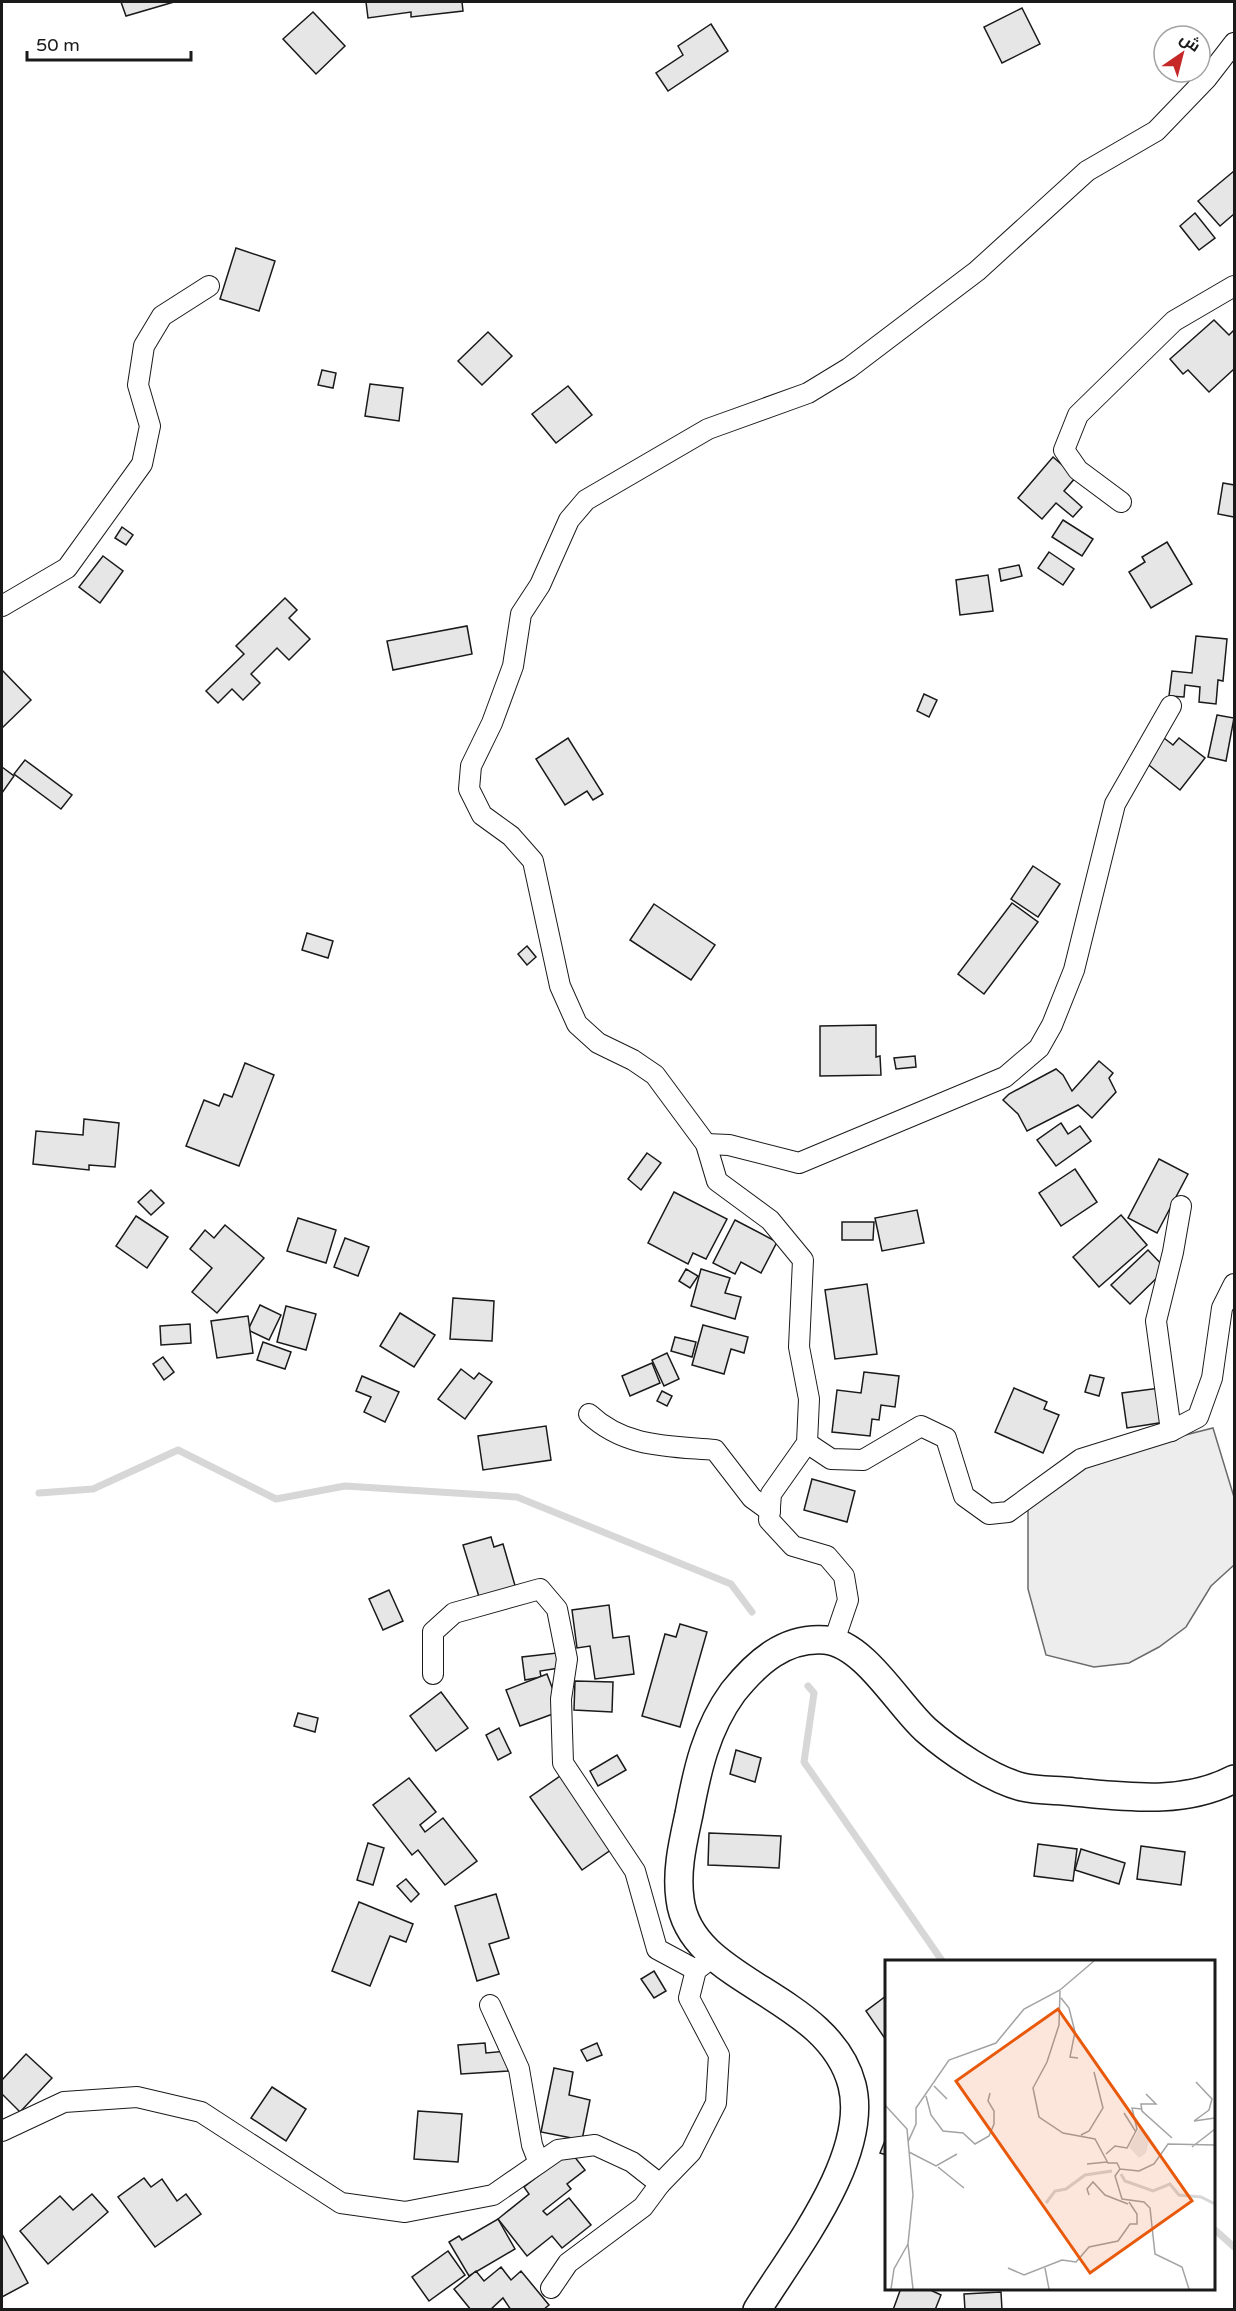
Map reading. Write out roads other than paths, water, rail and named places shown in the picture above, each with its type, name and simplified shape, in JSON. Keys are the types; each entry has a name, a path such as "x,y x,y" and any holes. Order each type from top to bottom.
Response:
{"main road":[{"path":"757,2310 825,2202 842,2169 854,2127 852,2086 834,2046 803,2015 704,1964 680,1901 679,1859 700,1757 721,1708 749,1672 780,1648 808,1639 834,1641 863,1660 925,1729 973,1764 1021,1787 1134,1798 1181,1797 1218,1787 1234,1779"}],"street":[{"path":"834,1641 848,1600 844,1576 827,1556 793,1546 769,1520 771,1494 807,1443 810,1399 800,1347 802,1260 770,1220 717,1181 706,1144 655,1075 633,1060 598,1043 576,1024 560,986 533,861 511,836 482,815 469,789 471,766 492,723 513,666 521,614 540,585 568,520 586,500 708,429 808,393 849,368 977,271 1087,171 1156,131 1207,78 1234,43"},
{"path":"2,606 66,568 142,464 150,426 138,385 144,346 162,316 209,286"},
{"path":"1121,502 1078,470 1064,450 1078,415 1174,321 1234,286"},
{"path":"706,1144 729,1145 799,1164 1005,1077 1039,1048 1052,1025 1074,970 1115,804 1171,706"},
{"path":"1171,1431 1156,1322 1173,1252 1181,1206"},
{"path":"807,1443 831,1458 863,1460 921,1426 946,1438 964,1496 989,1514 1008,1512 1081,1459 1171,1431 1198,1417 1212,1378 1222,1308 1234,1284"},
{"path":"589,1414 602,1426 642,1444 715,1450 752,1498 770,1511"},
{"path":"433,1674 433,1632 454,1613 540,1589 557,1609 567,1659 561,1699 563,1763 635,1871 657,1949 704,1964 689,1998 719,2055 716,2103 692,2152 660,2184 643,2207 568,2263 551,2288"},
{"path":"490,2005 519,2068 532,2145 539,2163"},
{"path":"2,2132 64,2102 137,2097 201,2112 341,2203 405,2212 493,2195 558,2150 595,2145 632,2162 660,2184"}],"waterway":[{"path":"39,1493 93,1489 178,1450 276,1499 345,1486 517,1497 731,1584 752,1612"},
{"path":"808,1686 814,1693 804,1762 942,1960"},
{"path":"1215,2230 1234,2247"}]}
